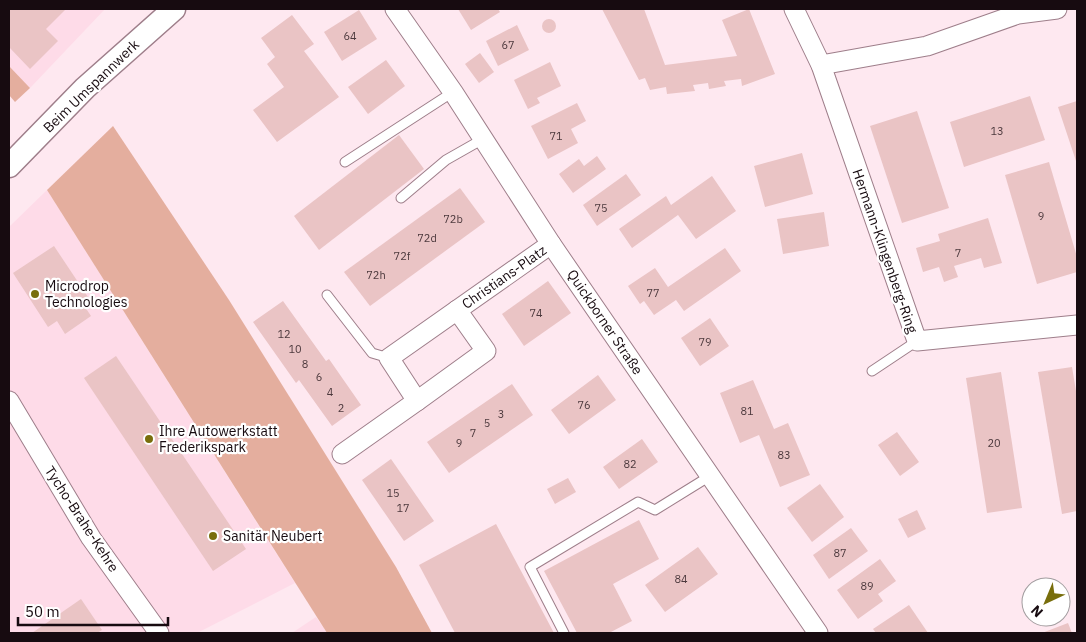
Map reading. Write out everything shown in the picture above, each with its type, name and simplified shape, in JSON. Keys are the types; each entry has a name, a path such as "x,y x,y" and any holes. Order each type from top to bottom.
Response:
{"street":[{"name":"Beim Umspannwerk","path":"9,166 85,88 174,9"},
{"name":"Quickborner Straße","path":"395,9 453,92 551,244 818,633"},
{"name":"Hermann-Klingenberg-Ring","path":"794,9 821,65 917,341 1077,325"},
{"path":"821,65 927,46 1018,14 1057,9"},
{"name":"Christians-Platz","path":"389,358 551,244"},
{"name":"Christians-Platz","path":"342,454 486,351 457,310"},
{"path":"389,358 417,401"},
{"name":"Tycho-Brahe-Kehre","path":"9,401 91,538 159,633"}],"lane":[{"path":"345,162 453,92"},
{"path":"401,198 446,160 483,139"},
{"path":"327,296 372,353 389,358"},
{"path":"872,371 917,341"},
{"path":"564,633 530,567 638,502 655,510 710,476"}],"shaded area":[{"path":"9,9 105,9 30,88 9,66"},
{"path":"9,66 30,88 15,102 9,95"},
{"path":"113,126 229,300 396,567 432,633 327,633 47,190"},
{"path":"47,190 295,583 197,633 9,633 9,227"},
{"path":"316,617 327,633 292,633"}],"building":[{"path":"9,9 66,9 46,29 58,41 30,69 9,47"},
{"path":"458,9 498,9 500,12 471,30"},
{"path":"602,9 644,9 665,65 737,56 722,20 749,9 775,74 742,86 741,79 724,81 726,86 709,89 708,83 693,85 695,91 667,94 666,87 650,90 645,78 639,80"},
{"path":"359,10 377,39 342,61 324,32"},
{"path":"292,15 314,44 304,51 339,97 277,142 253,110 284,87 267,64 275,57 261,38"},
{"path":"546,19 552,19 556,26 552,33 546,33 542,29 542,23"},
{"path":"517,25 529,50 498,66 486,41"},
{"path":"480,53 494,72 479,83 465,64"},
{"path":"386,60 405,86 368,114 348,87"},
{"path":"550,62 561,86 537,98 540,103 528,109 514,80"},
{"path":"1030,96 1045,140 964,167 950,122"},
{"path":"1077,101 1077,164 1058,107"},
{"path":"577,103 586,121 571,129 578,143 548,159 531,126"},
{"path":"917,111 949,208 902,223 870,126"},
{"path":"399,135 424,169 319,250 294,216"},
{"path":"802,153 813,194 765,207 754,166"},
{"path":"597,156 606,169 573,193 559,174 579,159 584,166"},
{"path":"1049,162 1077,257 1077,272 1037,284 1005,175"},
{"path":"626,174 641,195 597,226 583,205"},
{"path":"712,176 736,211 696,239 678,215 632,248 619,229 666,196 671,205"},
{"path":"460,188 485,222 370,306 344,272"},
{"path":"824,212 829,246 783,254 777,219"},
{"path":"988,218 1002,263 984,268 981,258 954,266 958,277 944,282 939,267 923,272 916,248 940,241 938,234"},
{"path":"54,246 90,300 83,304 91,316 65,334 57,321 48,327 13,273"},
{"path":"725,248 741,271 684,311 676,300 654,315 644,301 640,304 628,286 655,268 668,287"},
{"path":"548,281 571,313 524,346 502,314"},
{"path":"283,301 326,361 329,359 361,405 332,426 299,380 296,383 253,322"},
{"path":"710,318 729,346 700,366 681,338"},
{"name":"Ihre Autowerkstatt Frederikspark","path":"116,356 246,549 213,571 84,378"},
{"path":"1072,367 1077,397 1077,511 1062,514 1038,372"},
{"path":"1001,372 1022,508 987,513 966,378"},
{"path":"598,375 616,400 569,434 551,410"},
{"path":"753,380 774,429 788,423 810,475 780,487 759,435 740,443 720,393"},
{"path":"512,384 533,415 449,473 427,442"},
{"path":"897,432 919,462 900,476 878,445"},
{"path":"642,439 658,462 619,489 603,467"},
{"path":"391,459 434,521 404,541 362,480"},
{"path":"568,478 576,492 555,504 547,489"},
{"path":"820,484 844,517 812,542 787,508"},
{"path":"917,510 926,529 908,538 898,519"},
{"path":"639,520 659,559 613,584 632,621 609,633 577,633 544,571"},
{"path":"496,524 554,633 455,633 419,565"},
{"path":"851,528 868,551 829,579 813,555"},
{"path":"698,547 718,574 665,612 645,585"},
{"path":"880,559 896,581 878,594 883,601 858,619 837,590"},
{"path":"81,599 102,630 97,633 32,633"},
{"path":"909,605 928,633 876,633 873,629"},
{"path":"1058,627 1070,627 1072,633 1042,633"}],"place":[{"name":"Microdrop Technologies","path":"35,294"},
{"name":"Ihre Autowerkstatt Frederikspark","path":"149,439"},
{"name":"Sanitär Neubert","path":"213,536"}]}
